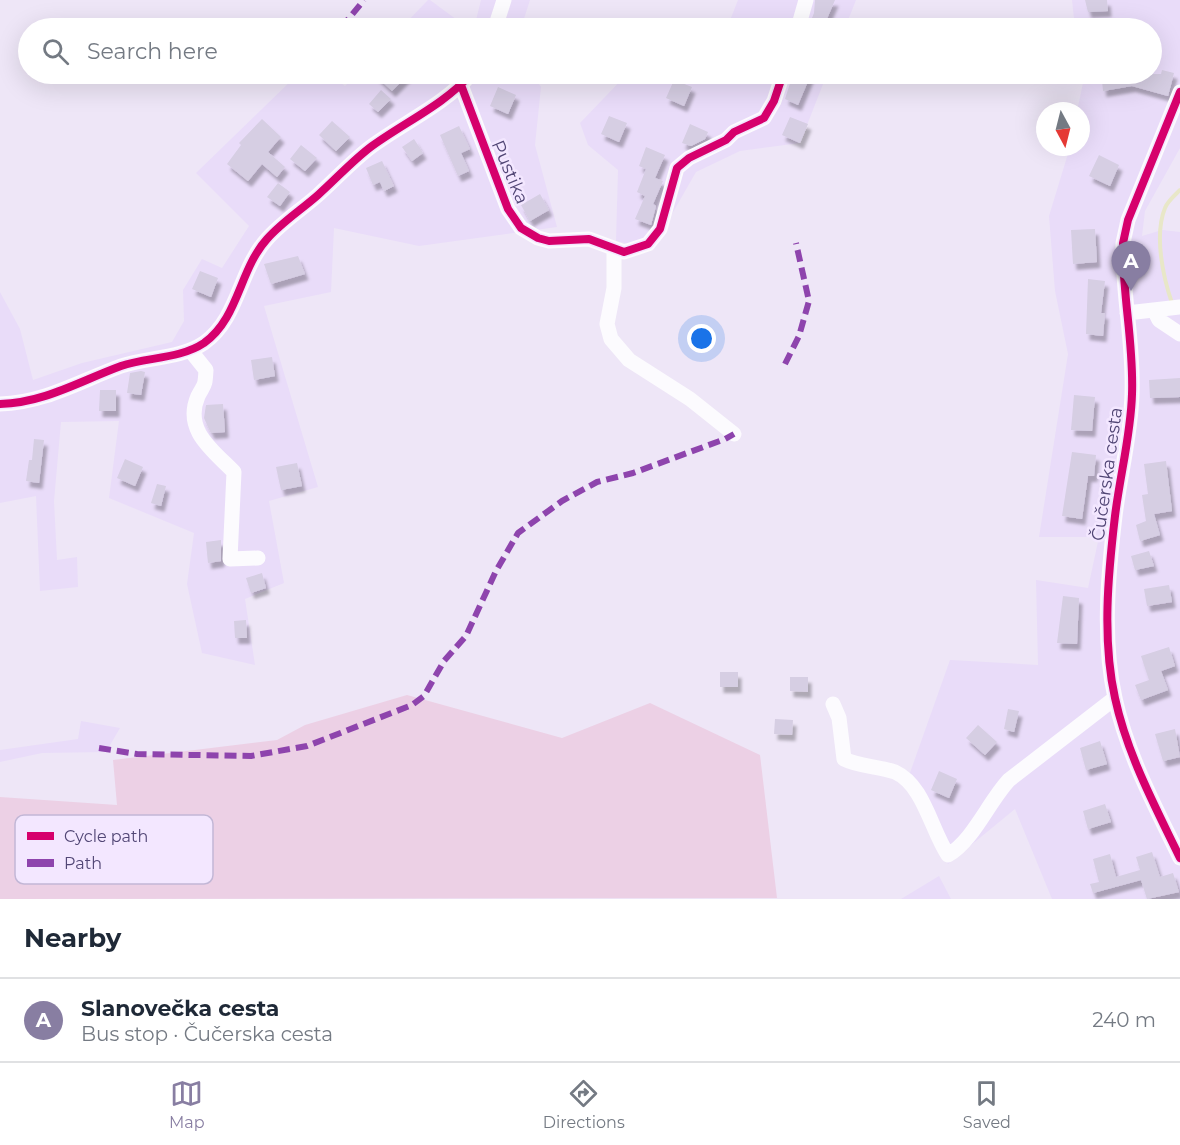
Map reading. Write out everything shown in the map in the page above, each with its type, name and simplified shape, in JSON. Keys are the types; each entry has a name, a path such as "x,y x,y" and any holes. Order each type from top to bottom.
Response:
{"street":[{"path":"498,18 504,0"},
{"path":"801,18 806,0"},
{"name":"Pustika","path":"461,85 508,209 521,228 537,238 549,241 589,238 614,249 632,251 653,239 665,215 678,168 689,158 764,118 774,101 780,84"},
{"path":"0,404 19,403 55,394 123,366 190,350 204,342 221,327 232,309 252,257 267,239 370,147 461,85"},
{"name":"Čučerska cesta","path":"1180,92 1128,220 1123,243 1132,395 1115,514 1109,580 1109,657 1115,698 1126,737 1148,792 1180,858"},
{"path":"614,249 614,288 607,324 611,339 629,360 690,399 734,434"},
{"path":"1127,313 1180,307"},
{"path":"1158,309 1159,320 1180,334"},
{"path":"190,350 206,370 205,388 198,397 196,427 204,444 234,472 230,559 258,558"},
{"path":"833,704 839,718 844,759 893,771 907,780 915,790 938,840 948,855 965,840 996,794 1009,780 1115,698"}],"shaded area":[{"path":"430,0 454,18 411,18"},
{"path":"481,0 530,0 524,18 476,18"},
{"path":"738,0 856,0 849,18 731,18"},
{"path":"1072,0 1180,0 1180,148 1145,211 1142,236 1162,230 1180,232 1180,899 1052,899 1015,809 948,864 906,784 950,660 1038,665 1036,580 1088,588 1099,537 1039,537 1068,354 1055,291 1049,216 1067,156 1090,156 1090,102 1079,102 1083,84 1162,84 1162,18 1074,18"},
{"path":"288,84 342,84 345,86 347,84 539,84 541,87 535,145 557,227 419,246 334,228 331,292 264,306 318,487 269,501 284,583 245,599 255,665 202,653 187,584 194,533 109,498 119,421 61,422 54,501 57,560 77,557 78,587 40,591 36,496 0,503 0,292 20,329 33,380 82,363 172,342 184,321 183,290 202,259 222,268 249,226 196,173"},
{"path":"617,84 823,84 800,143 740,151 696,172 652,249 616,241 618,170 588,145 580,123"},
{"path":"407,695 562,738 650,703 760,755 777,898 0,899 0,797 117,805 113,760 277,740 305,725"},
{"path":"81,721 120,728 106,752 42,753 0,762 0,750 78,739"},
{"path":"939,876 951,899 901,899"}],"building":[{"path":"815,0 835,0 827,18 812,18"},
{"path":"1085,0 1107,0 1108,11 1088,12"},
{"path":"1162,70 1174,73 1168,96 1132,86 1103,91 1102,84 1162,84"},
{"path":"385,84 399,84 392,91"},
{"path":"672,84 684,84 692,87 684,106 666,98"},
{"path":"790,84 807,84 798,105 785,99"},
{"path":"498,87 516,95 508,114 490,106"},
{"path":"381,90 391,99 378,112 369,104"},
{"path":"609,116 627,123 619,142 601,134"},
{"path":"790,117 808,124 800,143 782,135"},
{"path":"262,119 281,137 268,152 285,167 277,177 262,164 248,181 227,164 241,145 239,143"},
{"path":"332,121 350,137 336,151 319,135"},
{"path":"690,124 708,132 705,139 691,146 682,143"},
{"path":"459,126 470,149 461,153 469,171 458,176 440,135"},
{"path":"414,139 423,153 412,161 402,147"},
{"path":"301,145 317,158 305,171 290,159"},
{"path":"646,147 665,155 655,178 663,181 653,204 656,206 651,225 635,219 645,196 637,192 646,169 639,166"},
{"path":"1099,155 1119,165 1110,186 1089,176"},
{"path":"382,161 394,186 384,191 380,182 373,185 366,168"},
{"path":"278,183 290,192 280,206 267,197"},
{"path":"540,194 549,210 530,221 521,205"},
{"path":"1095,229 1097,262 1073,264 1071,230"},
{"path":"298,256 305,274 271,284 264,264"},
{"path":"200,271 218,278 211,297 192,289"},
{"path":"1088,279 1105,281 1101,313 1105,313 1103,336 1086,334"},
{"path":"272,357 275,376 254,380 251,360"},
{"path":"145,372 141,395 127,393 130,373"},
{"path":"1180,378 1180,397 1150,398 1149,380"},
{"path":"100,390 116,390 116,411 99,411"},
{"path":"1074,395 1095,397 1092,431 1071,430"},
{"path":"223,404 225,432 211,433 204,418 206,405"},
{"path":"34,439 44,440 39,483 26,481 29,460 32,460"},
{"path":"1072,452 1096,455 1094,476 1088,476 1082,519 1062,516"},
{"path":"125,459 143,467 135,486 117,478"},
{"path":"1166,461 1172,511 1154,514 1160,535 1140,541 1136,525 1146,521 1142,495 1148,494 1144,464"},
{"path":"297,463 302,486 281,490 276,467"},
{"path":"157,484 166,486 161,506 151,503"},
{"path":"221,540 221,561 208,563 206,542"},
{"path":"1149,551 1154,566 1135,570 1131,556"},
{"path":"262,573 266,588 251,593 246,578"},
{"path":"1169,585 1172,602 1147,606 1144,589"},
{"path":"1063,596 1079,598 1077,644 1057,643"},
{"path":"246,620 247,638 235,638 234,621"},
{"path":"1169,647 1175,666 1161,671 1168,690 1141,700 1135,685 1149,680 1141,656"},
{"path":"720,672 738,672 738,687 720,687"},
{"path":"790,677 808,677 808,692 790,691"},
{"path":"1008,709 1019,711 1014,732 1004,729"},
{"path":"775,719 793,720 792,735 774,734"},
{"path":"978,725 997,742 985,755 966,738"},
{"path":"1175,729 1180,757 1163,761 1155,734"},
{"path":"1100,741 1107,764 1086,770 1080,748"},
{"path":"939,771 957,779 949,798 931,790"},
{"path":"1105,804 1111,822 1088,829 1083,811"},
{"path":"1152,852 1160,877 1173,873 1179,892 1147,899 1141,880 1093,893 1090,884 1099,882 1093,859 1110,854 1116,877 1140,870 1136,857"}],"waterway":[{"path":"1172,303 1163,269 1160,231 1166,206 1180,190"}],"marked path":[{"path":"349,18 364,0"},
{"path":"785,364 799,336 809,301 796,243"},
{"path":"99,748 137,754 251,756 307,746 412,705 424,696 444,661 466,636 496,571 518,533 562,501 597,482 633,473 734,434"}],"cycle path":[{"path":"0,404 32,400 121,366 185,352 204,343 225,321 250,265 267,239 365,151 437,104 462,84"},
{"path":"461,85 508,209 521,228 538,238 549,241 589,239 624,252 648,244 660,229 677,168 689,158 726,140 734,132 764,118 774,101 780,84"},
{"path":"1180,92 1128,220 1123,243 1132,394 1130,424 1112,538 1107,630 1111,676 1120,719 1143,780 1180,858"}],"place":[{"name":"Slanovečka cesta","path":"1131,291"}]}
